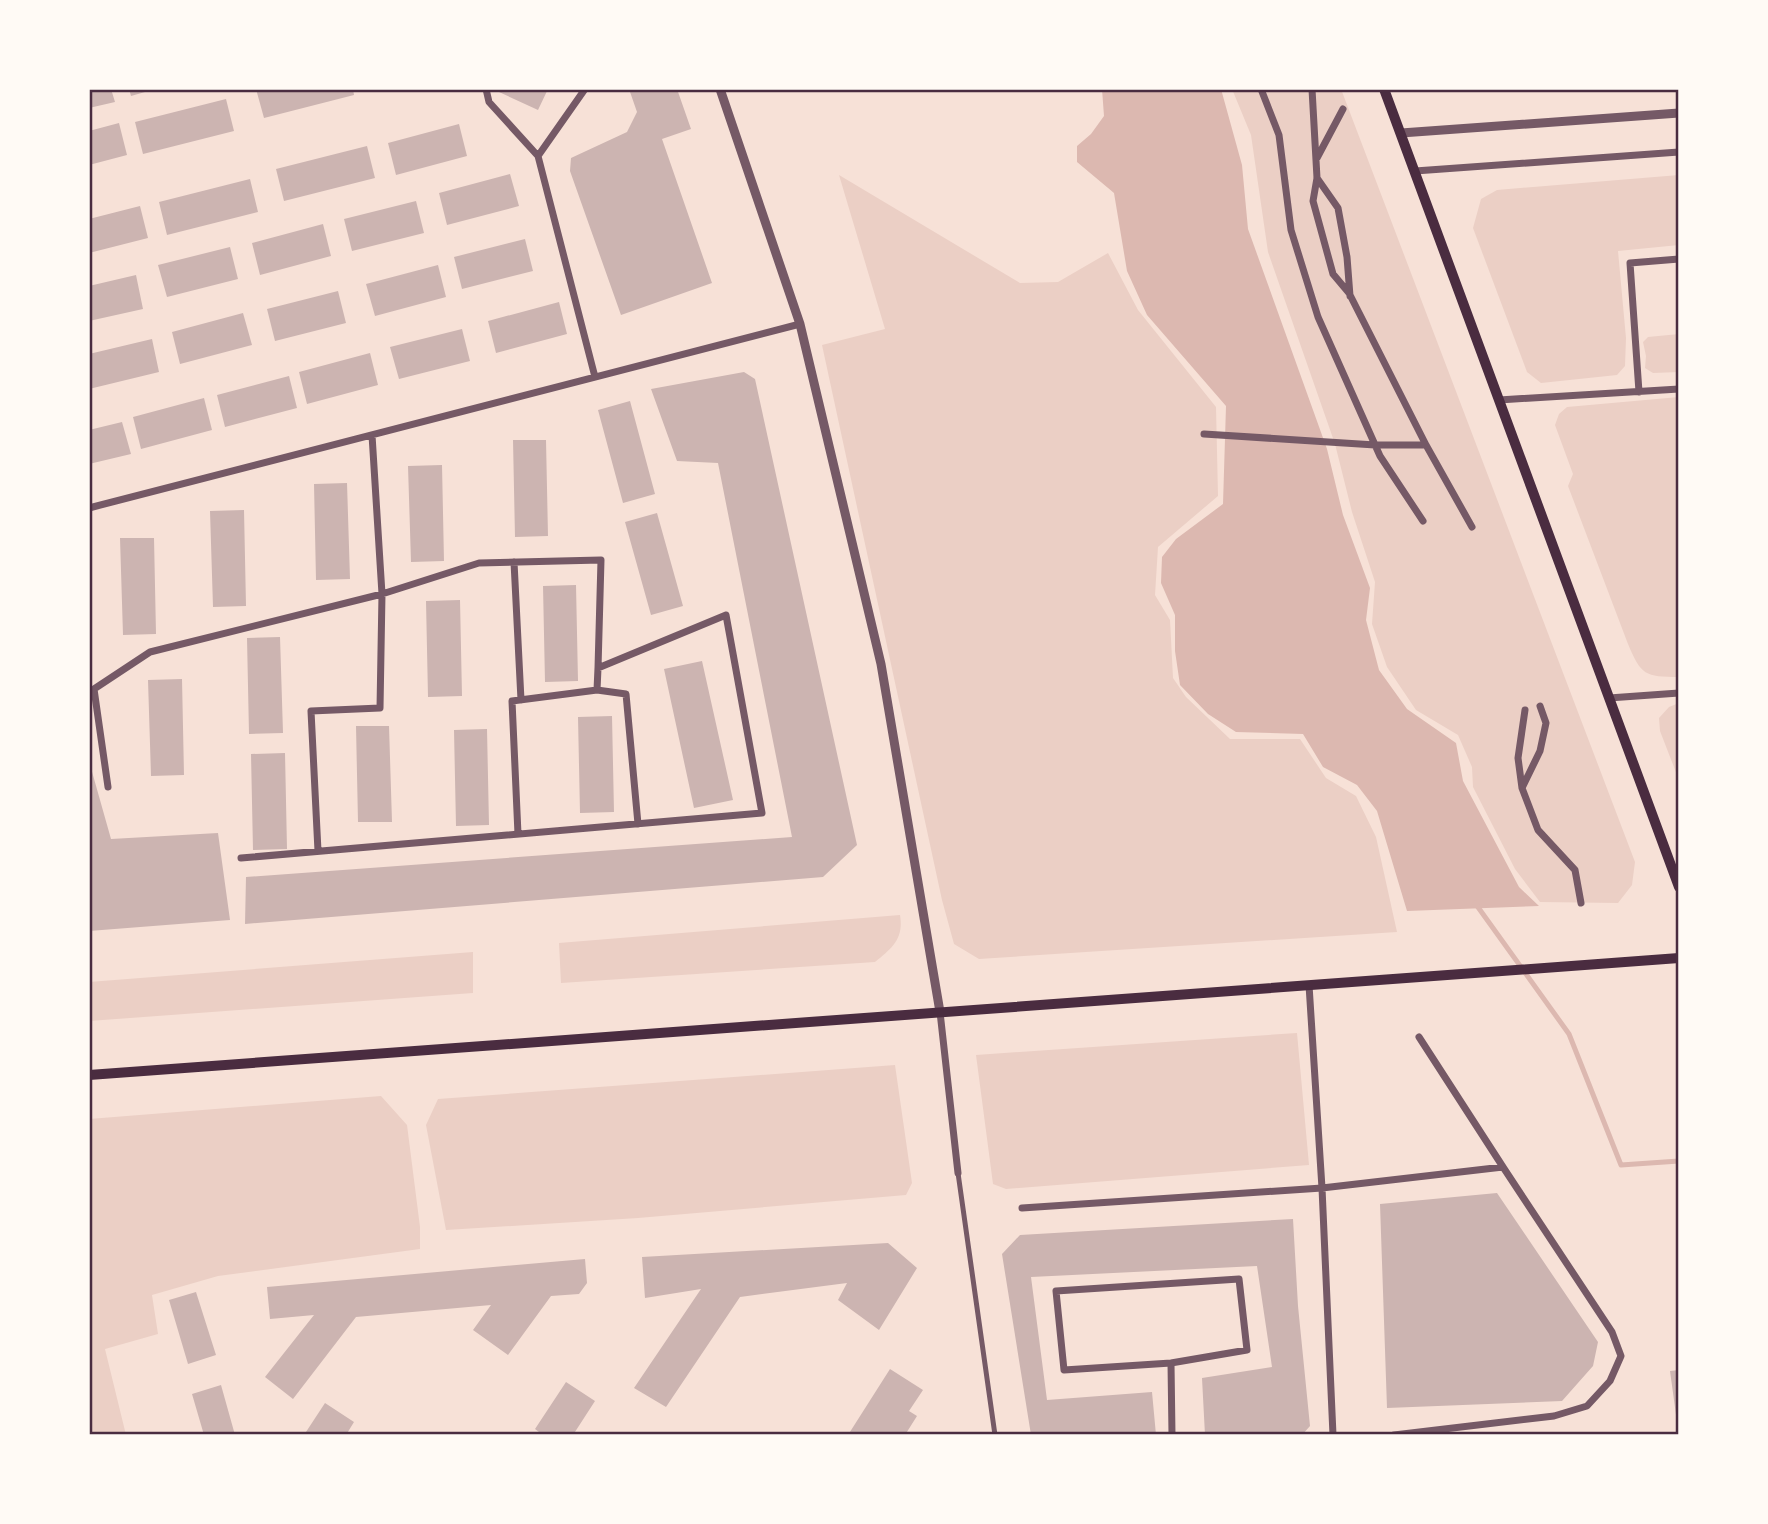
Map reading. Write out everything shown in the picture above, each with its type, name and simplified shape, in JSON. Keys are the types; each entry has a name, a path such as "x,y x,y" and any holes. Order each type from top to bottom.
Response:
{"main road":[{"path":"1384,89 1679,887"},
{"path":"89,1075 1679,958"}],"street":[{"path":"485,89 489,102 538,156 595,377"},
{"path":"538,156 585,89"},
{"path":"720,89 800,324 881,664 940,1012 958,1173 995,1435"},
{"path":"1261,89 1279,135 1291,230 1318,317 1380,456 1423,521"},
{"path":"1312,89 1317,178 1313,201 1333,274 1350,297 1426,445 1472,527"},
{"path":"1316,161 1342,109"},
{"path":"1401,133 1679,113"},
{"path":"1415,171 1679,152"},
{"path":"1317,178 1338,208 1347,257 1350,297"},
{"path":"1639,391 1630,263 1679,259"},
{"path":"89,508 800,324"},
{"path":"1499,400 1679,389"},
{"path":"1204,434 1375,445 1426,445"},
{"path":"318,851 312,711 380,708 382,594 372,435"},
{"path":"108,788 94,689 150,652 382,594 479,563 601,560 597,690"},
{"path":"514,562 521,700"},
{"path":"241,858 762,813 726,615 598,668"},
{"path":"518,834 512,701 597,690 626,694 638,824"},
{"path":"1609,698 1679,693"},
{"path":"1522,788 1540,751 1546,723 1540,706"},
{"path":"1525,710 1518,758 1522,788 1538,831 1575,870 1581,903"},
{"path":"1310,985 1333,1435"},
{"path":"1394,1435 1554,1416 1587,1406 1610,1381 1621,1356 1612,1332 1419,1037"},
{"path":"1022,1208 1322,1188 1503,1167"},
{"path":"1239,1279 1247,1350 1171,1363 1064,1370 1056,1291 1239,1279"},
{"path":"1171,1363 1172,1435"}],"shaded area":[{"path":"1102,89 1221,89 1242,165 1248,229 1327,449 1343,515 1370,588 1366,620 1379,670 1407,709 1456,743 1463,781 1519,887 1539,906 1407,911 1377,811 1357,785 1323,767 1303,734 1236,732 1208,714 1180,685 1175,651 1175,615 1161,583 1162,557 1176,539 1223,504 1226,406 1147,315 1127,271 1114,193 1077,162 1077,146 1091,134 1104,116"},
{"path":"1232,89 1341,89 1635,862 1632,885 1618,903 1540,902 1515,869 1473,787 1472,767 1458,735 1416,710 1387,667 1372,624 1375,582 1352,512 1335,444 1268,252 1251,135"},
{"path":"839,175 1020,283 1058,282 1108,253 1138,310 1216,407 1218,496 1158,547 1155,595 1170,620 1173,678 1186,697 1230,739 1300,739 1326,778 1356,796 1376,837 1397,932 979,959 954,944 942,900 822,345 885,329"},
{"path":"1679,175 1679,245 1618,251 1626,338 1625,366 1617,375 1541,383 1527,372 1473,228 1481,199 1497,190"},
{"path":"1679,334 1679,372 1653,373 1645,368 1643,342 1648,337"},
{"path":"1679,397 1679,677 1668,677 1651,675 1641,668 1628,644 1568,486 1573,474 1555,425 1559,414 1567,407"},
{"path":"1679,703 1679,780 1660,731 1659,718 1669,707"},
{"path":"900,915 898,937 875,962 561,983 559,943"},
{"path":"473,952 473,993 89,1021 89,982"},
{"path":"1297,1033 1309,1165 1006,1189 993,1184 976,1055"},
{"path":"895,1065 912,1183 906,1195 638,1218 446,1230 426,1125 438,1099"},
{"path":"381,1096 407,1125 420,1227 420,1249 218,1276 152,1295 158,1334 105,1349 126,1435 89,1435 89,1119"}],"building":[{"path":"89,89 111,89 115,102 89,108"},
{"path":"129,89 152,89 152,90 131,96"},
{"path":"256,89 353,89 354,95 264,118"},
{"path":"500,89 548,89 538,110 499,92"},
{"path":"629,89 677,89 691,129 662,139 712,283 621,315 570,171 571,158 627,132 637,112"},
{"path":"226,99 234,131 143,154 135,122"},
{"path":"119,123 127,155 89,165 89,131"},
{"path":"459,124 467,156 396,175 388,143"},
{"path":"367,146 375,178 284,201 276,169"},
{"path":"510,174 519,206 447,225 439,193"},
{"path":"250,179 258,212 167,235 159,202"},
{"path":"416,201 424,233 352,251 344,219"},
{"path":"140,206 148,238 89,253 89,219"},
{"path":"323,224 331,256 260,275 252,243"},
{"path":"525,239 533,271 462,289 454,257"},
{"path":"230,247 238,279 167,297 158,265"},
{"path":"438,265 446,297 375,316 366,284"},
{"path":"136,275 143,309 89,321 89,286"},
{"path":"338,291 346,323 275,341 267,309"},
{"path":"559,302 567,334 496,353 488,321"},
{"path":"243,313 252,345 180,364 172,332"},
{"path":"462,329 470,361 399,379 390,347"},
{"path":"152,339 159,372 89,389 89,354"},
{"path":"370,353 378,385 307,404 299,372"},
{"path":"744,372 755,379 857,845 823,877 245,924 246,877 792,837 718,463 677,461 651,389"},
{"path":"289,376 297,408 225,427 217,395"},
{"path":"204,398 212,430 141,449 133,417"},
{"path":"630,401 655,494 623,503 598,410"},
{"path":"122,422 131,454 89,464 89,430"},
{"path":"513,440 546,440 548,536 515,537"},
{"path":"442,465 444,561 411,562 408,466"},
{"path":"347,483 350,579 316,580 314,484"},
{"path":"244,510 246,606 213,607 210,511"},
{"path":"657,513 683,606 651,615 625,522"},
{"path":"120,538 154,538 156,634 123,635"},
{"path":"576,585 578,681 545,682 543,586"},
{"path":"460,600 462,696 428,697 426,601"},
{"path":"280,637 283,733 249,734 247,638"},
{"path":"702,661 733,800 694,808 664,669"},
{"path":"182,679 184,775 151,776 148,680"},
{"path":"612,716 614,812 580,813 578,717"},
{"path":"356,726 389,726 392,822 358,822"},
{"path":"487,729 489,825 456,826 454,730"},
{"path":"285,753 287,849 253,850 251,754"},
{"path":"89,761 111,839 218,833 230,920 89,931"},
{"path":"1497,1193 1598,1342 1593,1366 1562,1401 1387,1408 1380,1204"},
{"path":"1293,1219 1298,1306 1310,1426 1302,1435 1205,1435 1202,1378 1272,1367 1257,1266 1031,1277 1047,1400 1152,1392 1156,1435 1031,1435 1002,1254 1020,1235"},
{"path":"888,1243 917,1268 879,1330 838,1300 847,1283 740,1297 666,1407 634,1388 701,1289 645,1298 642,1257"},
{"path":"585,1259 587,1283 579,1294 551,1296 508,1355 473,1330 491,1305 356,1317 293,1399 265,1377 314,1315 270,1319 267,1287"},
{"path":"196,1292 216,1355 188,1364 169,1300"},
{"path":"890,1369 923,1390 909,1411 917,1416 905,1435 848,1435"},
{"path":"1679,1370 1679,1422 1677,1422 1670,1371"},
{"path":"566,1382 595,1401 573,1435 543,1435 535,1429"},
{"path":"221,1385 235,1435 204,1435 192,1394"},
{"path":"325,1403 354,1422 346,1435 304,1435"}],"waterway":[{"path":"1475,903 1569,1034 1621,1165 1679,1161"}]}
